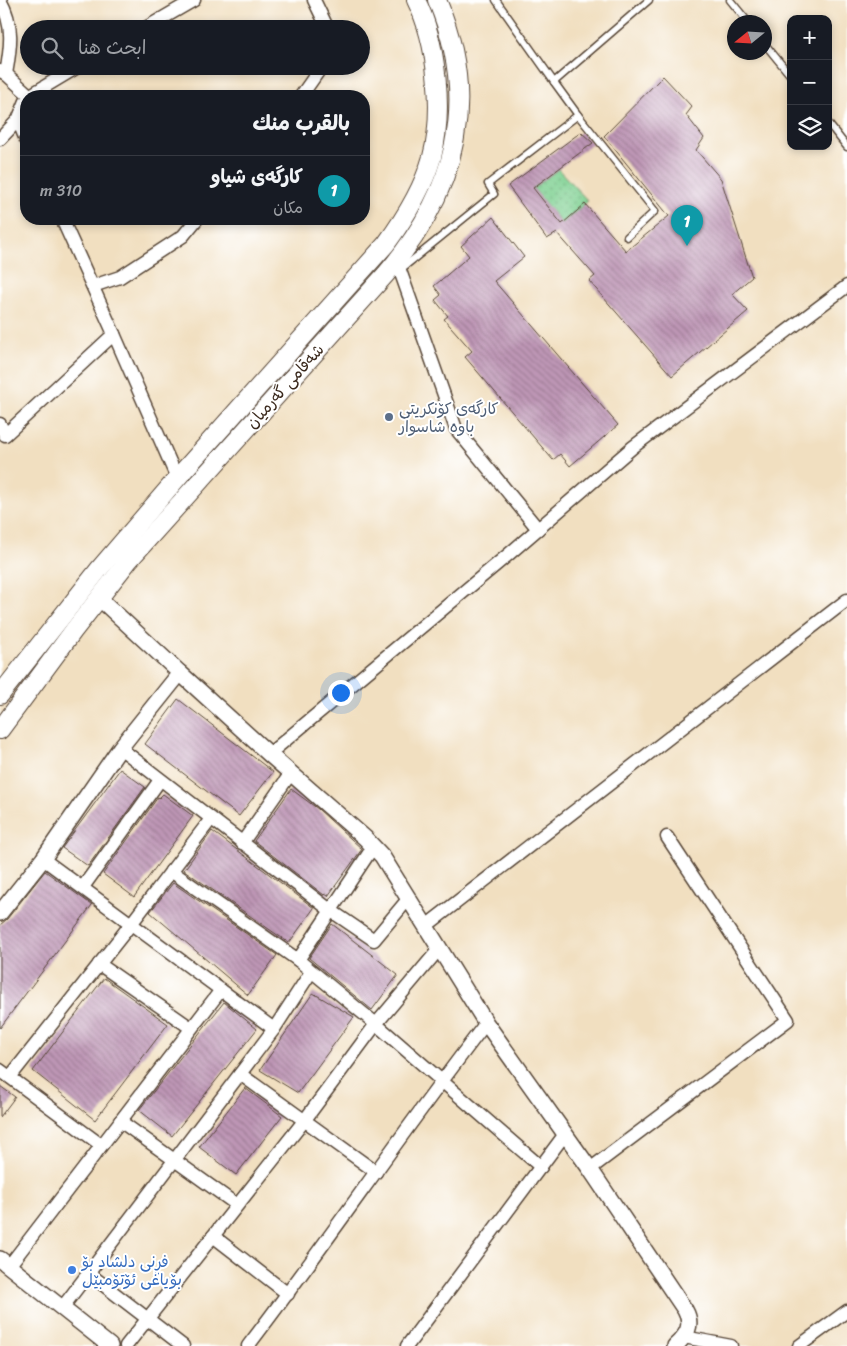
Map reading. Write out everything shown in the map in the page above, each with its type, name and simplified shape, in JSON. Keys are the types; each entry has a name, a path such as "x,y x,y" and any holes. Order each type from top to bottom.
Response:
{"main road":[{"name":"شەقامی گەرمیان","path":"0,695 100,568 177,478 386,244 415,199 432,156 436,126 437,88 433,48 416,0"},
{"name":"شەقامی گەرمیان","path":"2,724 135,554 398,266 443,184 458,130 456,60 447,25 437,0"}],"street":[{"path":"0,0 7,12 12,46 3,72 21,90"},
{"path":"160,20 194,0"},
{"path":"314,0 324,20"},
{"path":"40,90 64,75"},
{"path":"305,90 316,75"},
{"path":"0,139 20,115"},
{"path":"18,120 20,125"},
{"path":"65,225 177,478"},
{"path":"93,286 120,277 183,236 192,225"},
{"path":"398,266 456,429 538,529"},
{"path":"269,754 509,554 633,447 847,286"},
{"path":"0,424 5,435 114,334"},
{"path":"99,598 382,856 486,1023 590,1169 688,1316 690,1327 680,1342 731,1346"},
{"path":"426,926 847,600"},
{"path":"0,914 43,859 120,748 180,673"},
{"path":"120,748 330,910 374,940 409,898"},
{"path":"242,843 291,773"},
{"path":"83,888 160,780"},
{"path":"101,1145 5,1073 100,964 211,819"},
{"path":"590,1169 788,1020 667,837"},
{"path":"298,960 373,847"},
{"path":"43,859 274,1029"},
{"path":"171,871 298,960 442,1080 541,1167"},
{"path":"126,1346 304,1121 376,1024 440,948"},
{"path":"100,964 192,1028"},
{"path":"62,1308 274,1029 311,972"},
{"path":"110,1346 4,1263 101,1145 221,990"},
{"path":"248,1346 288,1294 442,1080 486,1023"},
{"path":"240,1074 376,1172"},
{"path":"120,1121 237,1205"},
{"path":"407,1346 565,1134"},
{"path":"213,1236 288,1294"},
{"path":"88,1273 183,1346"},
{"path":"799,1346 847,1311"}],"lane":[{"path":"496,0 578,115 655,211 627,236"},
{"path":"554,82 649,0"},
{"path":"730,0 742,15"},
{"path":"772,53 787,71"},
{"path":"398,266 494,194 488,184 578,115"},
{"path":"832,128 847,147"}],"green space":[{"path":"558,169 588,201 562,224 533,188"}],"building":[{"path":"663,76 692,107 686,115 704,138 696,150 721,179 752,277 732,294 748,311 672,376 589,281 595,276 557,233 547,239 508,186 581,132 593,143 533,188 562,224 585,204 626,251 669,216 604,136"},
{"path":"493,217 524,257 494,281 618,425 570,466 560,454 553,460 465,357 472,351 444,319 448,316 435,300 441,295 434,286 469,256 461,246"},
{"path":"178,699 273,772 239,816 145,744"},
{"path":"120,769 145,787 88,866 62,848"},
{"path":"291,789 318,809 362,849 328,896 324,895 254,841"},
{"path":"163,794 193,816 134,897 103,874 158,797"},
{"path":"212,831 314,908 289,943 184,870"},
{"path":"45,871 92,905 0,1028 0,925 7,919"},
{"path":"173,883 277,955 248,995 150,912"},
{"path":"332,924 398,975 372,1010 309,958"},
{"path":"104,978 168,1024 95,1120 33,1071"},
{"path":"313,993 354,1017 298,1093 260,1070"},
{"path":"224,1002 257,1029 172,1136 139,1110"},
{"path":"0,1086 15,1097 0,1117"},
{"path":"245,1088 282,1116 236,1175 199,1147"}],"place":[{"name":"کارگەی شیاو","path":"687,246"},
{"name":"کارگەی کۆنکریتی باوە شاسوار","path":"389,417"},
{"name":"فڕنی دلشاد بۆ بۆیاغی ئۆتۆمبێل","path":"72,1270"}]}
